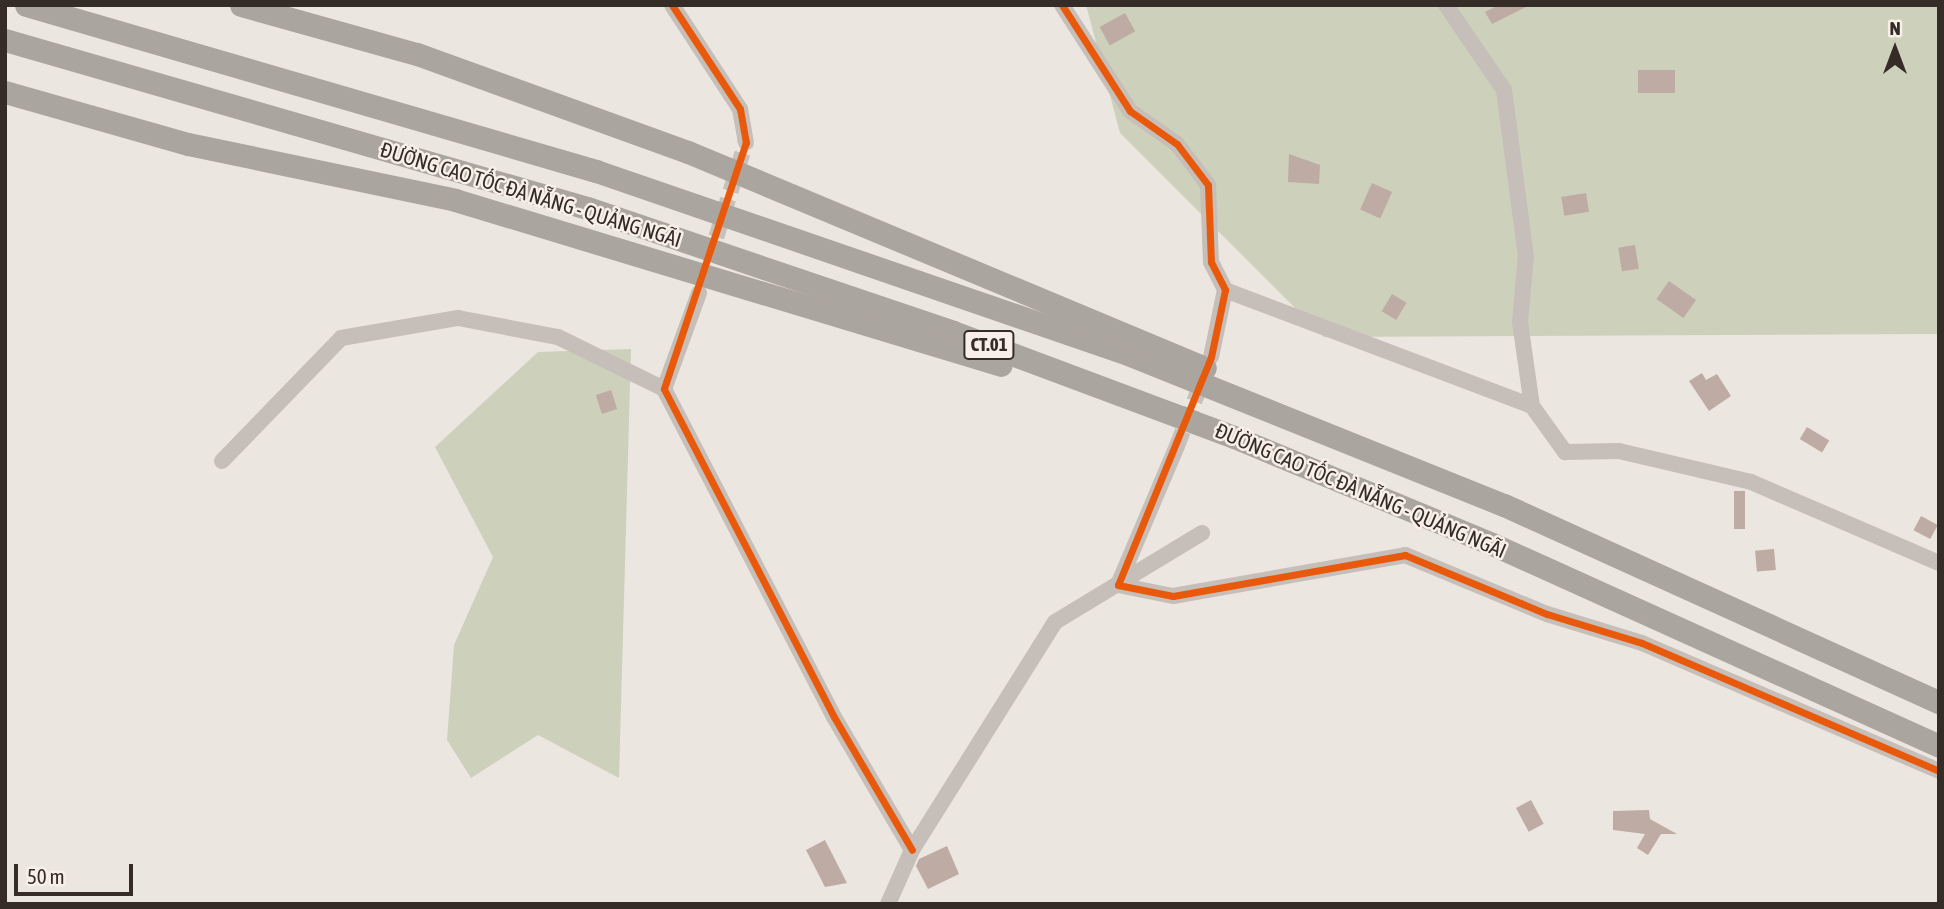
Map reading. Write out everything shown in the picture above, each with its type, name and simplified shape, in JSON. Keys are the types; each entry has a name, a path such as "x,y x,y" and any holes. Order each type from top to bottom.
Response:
{"highway":[{"name":"ĐƯỜNG CAO TỐC ĐÀ NẴNG - QUẢNG NGÃI","path":"26,5 596,171 810,241 1128,354 1504,505 1939,702"},
{"path":"241,5 417,54 688,152 1242,384 1504,505"},
{"name":"ĐƯỜNG CAO TỐC ĐÀ NẴNG - QUẢNG NGÃI","path":"5,40 587,208 799,277 1234,437 1492,544 1939,746"},
{"path":"5,92 188,144 455,200 1234,437"}],"street":[{"path":"672,5 740,109 746,142"},
{"path":"1062,5 1130,111 1178,144 1208,185 1211,262 1225,290 1211,357"},
{"path":"1446,5 1504,90 1526,256 1520,322 1532,406 1565,452 1619,451 1751,482 1939,564"},
{"path":"1225,290 1532,406"},
{"path":"664,389 699,293"},
{"path":"222,461 341,338 445,320 558,337 664,389 834,717 912,849"},
{"path":"1118,585 1177,446"},
{"path":"888,904 912,849 1031,651 1055,622 1202,533"},
{"path":"1118,585 1173,596 1405,555 1547,614 1642,643 1939,771"}],"green space":[{"path":"1086,5 1939,5 1939,334 1324,337 1120,133"},
{"path":"631,349 619,778 538,735 471,778 447,740 454,645 493,557 435,447 538,352"}],"building":[{"path":"1499,5 1530,5 1492,24 1485,12"},
{"path":"1125,13 1135,31 1110,45 1100,27"},
{"path":"1638,70 1675,70 1675,93 1638,93"},
{"path":"1289,154 1320,165 1319,184 1288,182"},
{"path":"1372,183 1392,192 1380,218 1360,209"},
{"path":"1586,193 1589,212 1564,216 1561,197"},
{"path":"1635,245 1639,269 1622,271 1618,248"},
{"path":"1669,281 1696,300 1683,318 1656,299"},
{"path":"1392,294 1407,303 1396,320 1382,311"},
{"path":"1702,373 1706,380 1717,374 1731,396 1709,411 1689,381"},
{"path":"611,390 617,409 602,414 596,395"},
{"path":"1807,427 1829,440 1822,452 1800,439"},
{"path":"1734,491 1745,491 1745,529 1734,529"},
{"path":"1921,516 1938,525 1930,539 1913,530"},
{"path":"1774,549 1776,570 1757,572 1755,551"},
{"path":"1531,800 1544,824 1529,832 1516,808"},
{"path":"1649,810 1650,819 1677,834 1661,834 1648,855 1637,848 1645,834 1613,830 1613,811"},
{"path":"825,840 847,883 825,887 806,850"},
{"path":"947,846 959,874 928,889 916,866 919,859"}],"tunnel":[{"path":"702,283 746,142"},
{"path":"1177,446 1204,376"}],"cycle path":[{"path":"672,5 740,109 746,142 664,389 834,717 912,850"},
{"path":"1062,5 1130,111 1177,144 1208,185 1211,262 1225,290 1211,357 1118,585 1173,596 1405,555 1547,614 1642,643 1939,771"}]}
